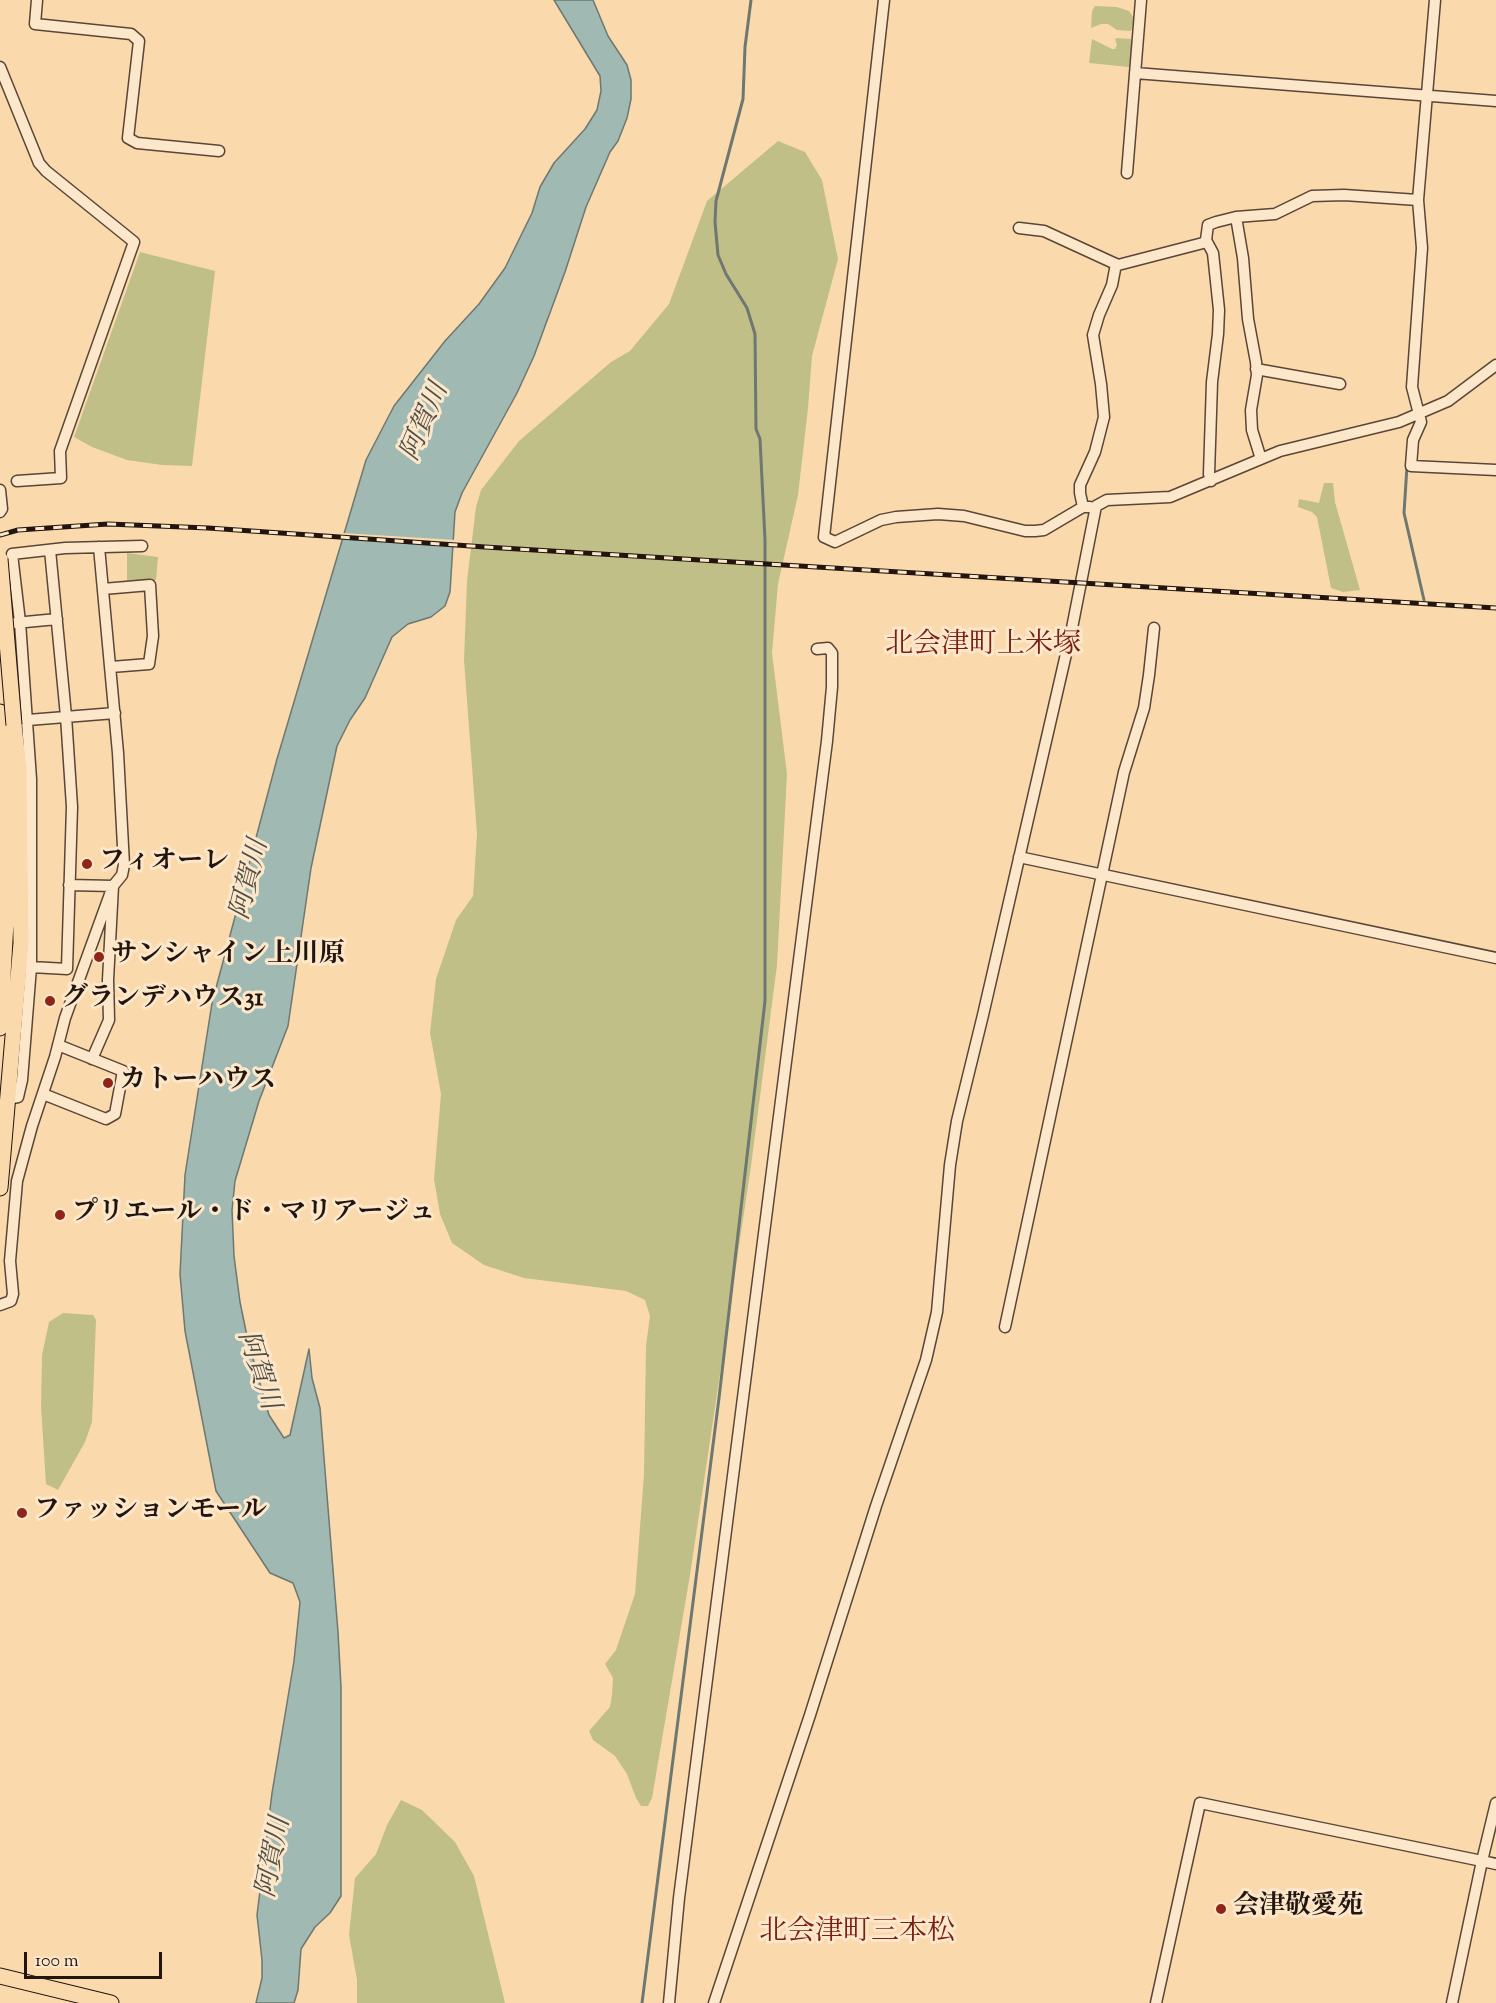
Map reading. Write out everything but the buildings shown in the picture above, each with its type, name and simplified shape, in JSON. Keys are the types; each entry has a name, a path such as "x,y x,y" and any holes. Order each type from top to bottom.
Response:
{"highway":[{"path":"0,559 9,718 6,922 0,1028"},
{"path":"0,1188 21,943 19,781 9,718"},
{"path":"0,1976 111,2003"}],"street":[{"path":"37,0 34,24 131,34 139,41 128,138 137,143 219,151"},
{"path":"884,0 824,537 835,542 881,520 938,514 964,516 1025,531 1044,530 1083,507 1096,506 1107,500 1170,497 1280,451 1400,422 1448,401 1496,365"},
{"path":"1127,173 1141,0"},
{"path":"1435,0 1418,200 1422,248 1412,387 1421,422 1413,440 1411,466 1496,470"},
{"path":"0,67 39,163 134,242 60,451 62,478 17,481"},
{"path":"1135,73 1496,100"},
{"path":"1211,481 1209,474 1212,382 1219,310 1213,253 1206,240 1208,225 1236,217 1275,214 1312,196 1344,195 1418,200"},
{"path":"1236,217 1256,369 1251,410 1252,430 1261,459"},
{"path":"1019,228 1044,231 1116,264 1190,247 1206,240"},
{"path":"1083,507 1080,485 1095,452 1104,417 1093,335 1112,285 1116,264"},
{"path":"1256,369 1340,384"},
{"path":"0,490 2,509 0,512"},
{"path":"714,2003 926,1360 937,1312 950,1165 957,1121 1072,628 1096,506"},
{"path":"27,708 12,554 142,546"},
{"path":"0,1305 5,1305 10,1301 13,1294 10,1261 17,1181 65,1018 113,886 122,875 124,865 115,713 99,547"},
{"path":"50,550 72,807 67,969"},
{"path":"103,589 150,585 153,636 149,664 111,667"},
{"path":"0,625 57,619"},
{"path":"1005,1327 1101,874 1126,764 1144,708 1154,628"},
{"path":"669,2003 683,1867 827,741 832,687 832,653 828,648 818,649"},
{"path":"9,718 27,708"},
{"path":"9,718 27,708"},
{"path":"9,718 115,713"},
{"path":"7,1099 18,1097 22,1080 31,967 31,779 9,718"},
{"path":"1019,857 1496,958"},
{"path":"69,885 113,886"},
{"path":"92,1059 109,1020 108,980 113,886"},
{"path":"31,967 82,972"},
{"path":"42,1094 106,1119 115,1114 123,1071 58,1045"},
{"path":"1156,2003 1200,1803 1496,1864"},
{"path":"1452,2003 1496,1803"}],"shaded area":[{"path":"1095,6 1117,7 1129,11 1135,20 1131,31 1117,30 1108,24 1091,28 1092,11"},
{"path":"1117,38 1131,39 1133,45 1129,67 1089,63 1092,39 1115,49"},
{"path":"778,141 805,152 822,180 838,259 812,356 798,495 778,584 772,653 787,774 777,965 751,1166 690,1575 652,1798 648,1806 641,1806 627,1774 615,1756 593,1740 589,1731 610,1707 613,1678 605,1664 616,1650 635,1594 644,1474 646,1346 650,1316 645,1300 626,1291 524,1278 484,1265 452,1243 440,1214 434,1179 441,1094 430,1033 436,979 456,920 473,896 477,834 464,660 467,581 476,507 481,490 519,441 611,362 630,351 669,304 707,201"},
{"path":"140,252 215,271 192,466 127,460 92,447 74,437"},
{"path":"1324,483 1333,483 1335,502 1360,590 1343,592 1331,588 1317,517 1312,512 1298,507 1299,499 1319,503"},
{"path":"127,553 158,557 156,580 127,582"},
{"path":"63,1313 93,1315 96,1320 92,1422 85,1442 58,1490 46,1484 41,1407 42,1355 49,1322"},
{"path":"401,1800 422,1810 455,1842 474,1876 505,2003 357,2003 357,1980 349,1935 355,1878 376,1854 387,1825"}],"water":[{"name":"阿賀川","path":"554,0 593,0 608,36 627,65 631,80 631,99 627,118 586,207 534,356 517,393 462,493 455,512 450,592 445,606 431,617 408,624 392,637 365,698 350,720 337,746 311,868 288,1026 259,1101 235,1181 232,1210 234,1256 240,1302 248,1341 269,1415 284,1438 290,1435 309,1349 312,1378 320,1408 341,1687 341,1896 330,1913 315,1927 301,1949 298,1990 294,2003 256,2003 262,1978 257,1915 272,1793 294,1661 300,1602 293,1583 270,1573 216,1491 185,1331 180,1274 185,1175 212,1003 277,759 366,460 394,406 445,341 479,304 505,268 532,213 540,187 554,163 585,129 597,110 601,91 600,76"}],"pier":[{"path":"342,533 456,540 456,546 340,539"}],"waterway":[{"path":"642,2003 719,1398 765,1001 765,540 760,439 756,429 755,334 747,308 726,274 718,255 715,222 716,201 743,99 745,47 751,0"},
{"path":"1407,466 1404,513 1424,600"}],"railway":[{"path":"0,535 18,530 108,524 208,528 1496,608"}],"place":[{"name":"フィオーレ","path":"87,864"},
{"name":"サンシャイン上川原","path":"99,957"},
{"name":"グランデハウス31","path":"50,1001"},
{"name":"カトーハウス","path":"108,1083"},
{"name":"プリエール・ド・マリアージュ","path":"60,1215"},
{"name":"ファッションモール","path":"22,1513"},
{"name":"会津敬愛苑","path":"1221,1909"}],"district":[{"name":"北会津町上米塚","path":"983,647"},
{"name":"北会津町三本松","path":"857,1934"}]}
